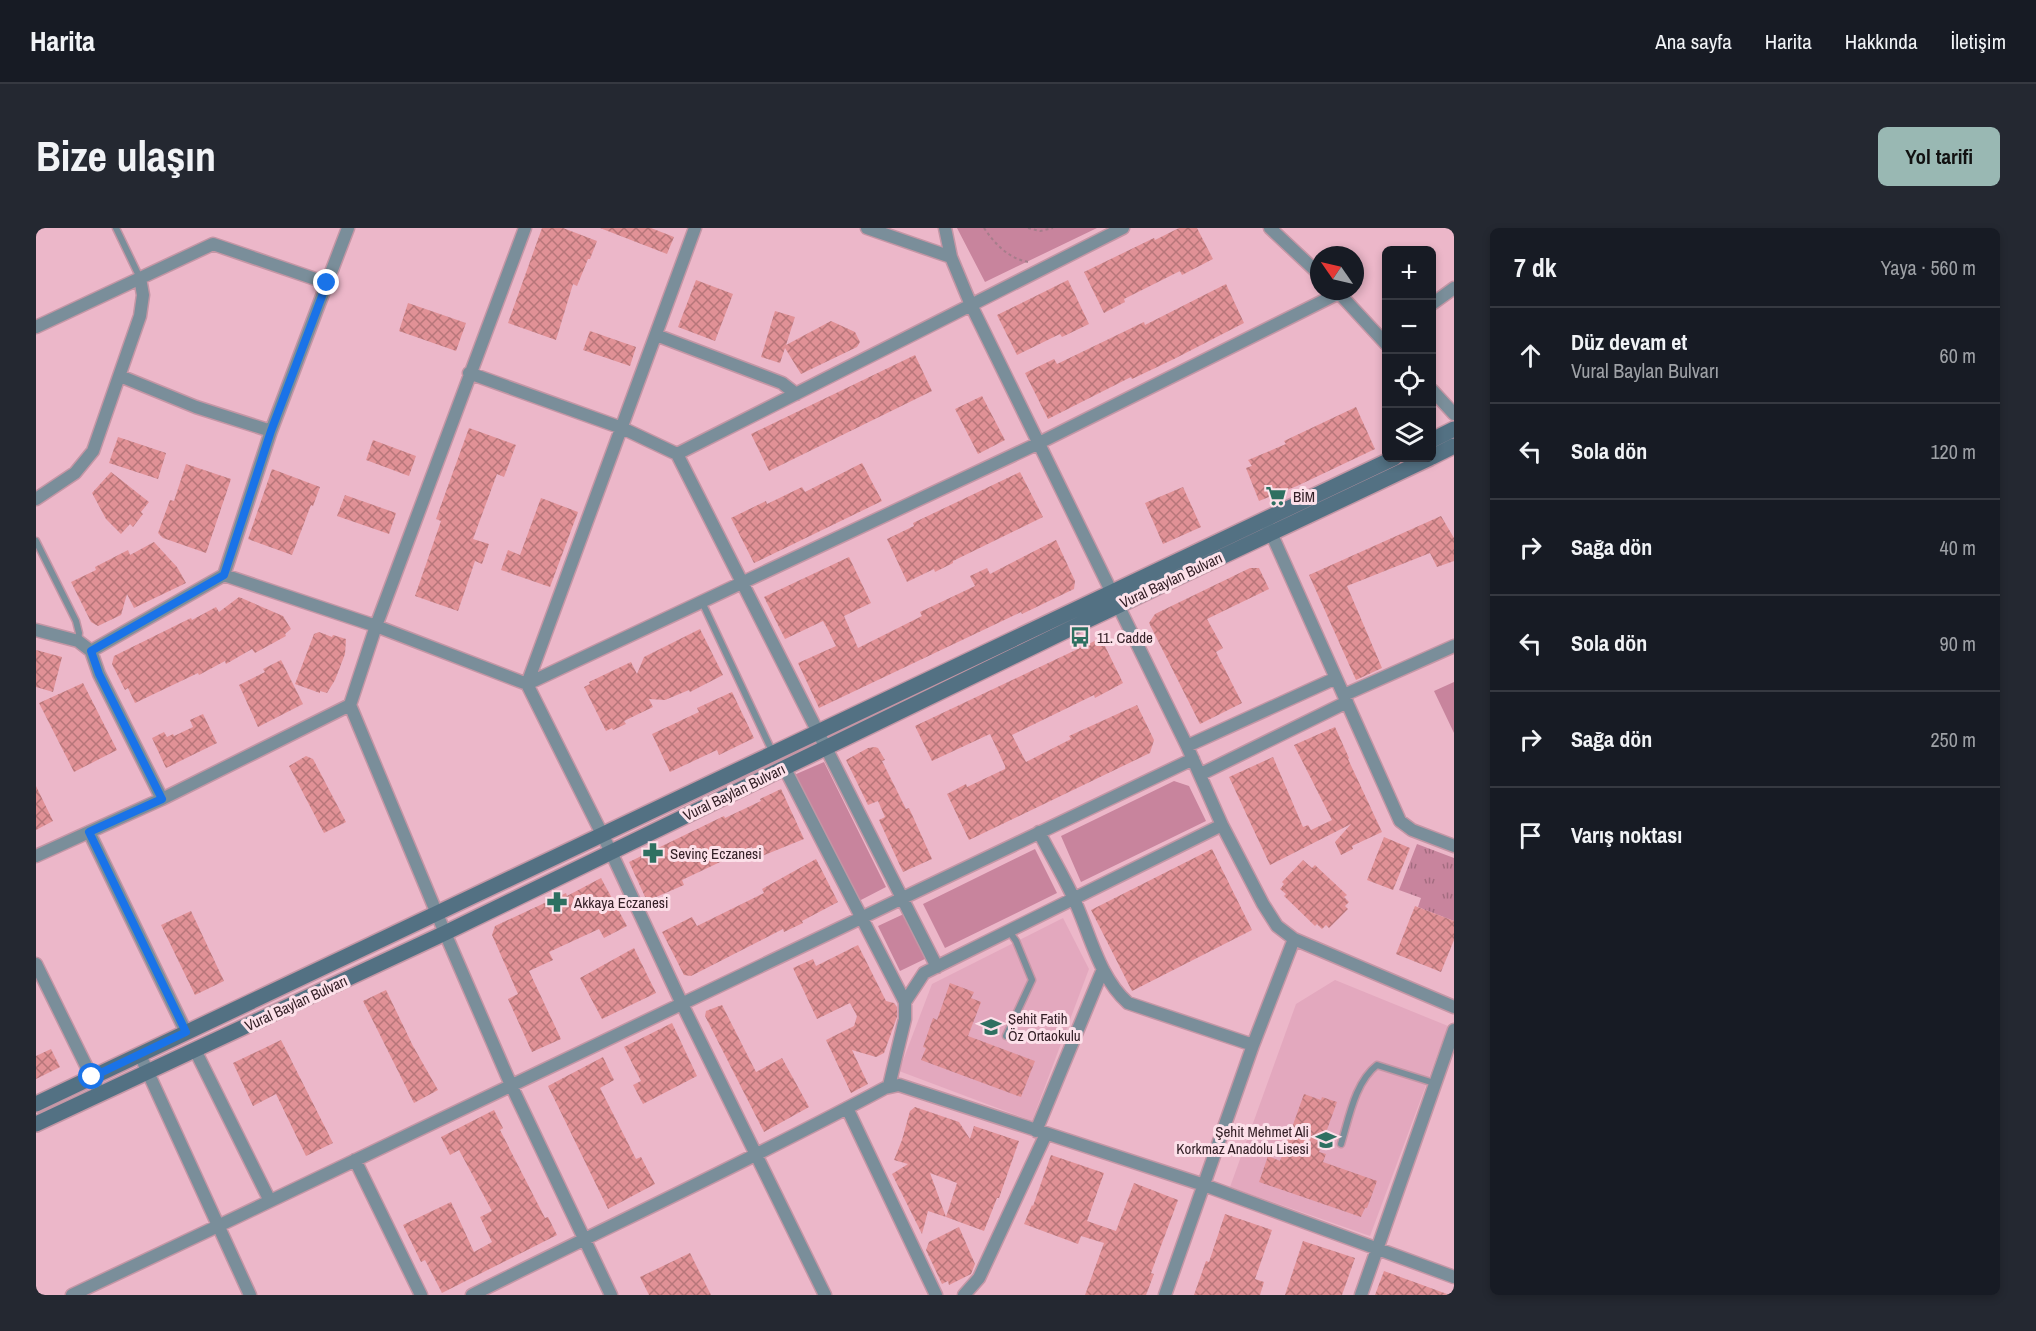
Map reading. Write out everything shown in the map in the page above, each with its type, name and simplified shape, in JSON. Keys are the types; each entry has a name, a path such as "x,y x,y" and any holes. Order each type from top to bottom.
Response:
{"main road":[{"path":"1436,438 1454,429"},
{"name":"Vural Baylan Bulvarı","path":"1436,455 1454,446"},
{"name":"Vural Baylan Bulvarı","path":"36,1124 445,933 826,747 1265,519 1386,462"},
{"name":"Vural Baylan Bulvarı","path":"36,1104 818,732 1115,598 1270,533 1420,462"}],"street":[{"path":"91,651 224,575 271,431 348,228"},
{"path":"525,228 376,626 350,705 436,913 511,1085 612,1295"},
{"path":"527,684 695,228"},
{"path":"867,228 951,257"},
{"path":"945,228 951,257 971,305 1201,774 1222,825 1263,904 1278,927 1294,939 1453,1005"},
{"path":"677,454 1123,228"},
{"path":"1270,228 1310,266"},
{"path":"36,327 213,244 327,283"},
{"path":"36,499 75,473 89,457 96,443 142,305 140,278"},
{"path":"1436,301 1454,288"},
{"path":"527,684 1039,443 1322,300"},
{"path":"1346,300 1382,336"},
{"path":"656,335 782,383 796,394"},
{"path":"469,373 622,428 677,454 937,967"},
{"path":"120,376 196,407 271,431"},
{"path":"1436,395 1454,414"},
{"path":"1265,519 1400,821 1412,830 1454,846"},
{"path":"224,575 376,626 527,684 603,834 682,1004 825,1295"},
{"path":"36,630 78,641 91,651 99,674 162,799"},
{"path":"1201,774 1454,646"},
{"path":"1187,746 1336,678"},
{"path":"36,856 162,799 350,705"},
{"path":"72,1295 1193,759"},
{"path":"784,767 905,1002 905,1020 889,1086"},
{"path":"905,1002 924,973 1222,825"},
{"path":"89,832 186,1032"},
{"path":"1039,832 1074,898 1103,969 1116,992 1128,1003 1253,1045"},
{"path":"1165,1295 1253,1045 1294,939"},
{"path":"36,964 100,1094"},
{"path":"964,1295 979,1278 1041,1133 1103,969"},
{"path":"1361,1295 1454,1030"},
{"path":"195,1050 270,1201"},
{"path":"140,1054 250,1295"},
{"path":"472,1295 756,1156 889,1086 899,1085 1204,1185 1454,1277"},
{"path":"847,1108 936,1295"},
{"path":"355,1160 422,1295"}],"lane":[{"path":"116,228 140,278"},
{"path":"36,541 76,621 78,641"},
{"path":"702,602 773,753"},
{"path":"1006,1036 1032,980 1009,930"},
{"path":"1341,1144 1361,1086 1368,1072 1377,1065 1434,1083"}],"path":[{"path":"984,228 993,242 1007,254 1030,263"},
{"path":"1028,228 1040,231 1053,228"}],"shaded area":[{"name":"Şehit Fatih Öz Ortaokulu","path":"1063,918 1089,969 1032,1121 899,1071 932,984"},
{"name":"Şehit Mehmet Ali Korkmaz Anadolu Lisesi","path":"1335,980 1448,1026 1370,1236 1230,1187 1296,1004"}],"green space":[{"path":"957,228 1097,228 985,282"},
{"path":"1454,682 1454,733 1434,691"},
{"path":"824,762 886,887 859,901 794,775"},
{"path":"1174,781 1189,786 1206,821 1081,882 1061,836"},
{"path":"1417,844 1454,858 1454,921 1418,907 1421,898 1399,890"},
{"path":"1035,849 1057,893 945,948 923,904"},
{"path":"908,912 929,957 900,971 878,926"}],"building":[{"path":"542,228 563,228 597,241 577,286 573,284 556,340 508,323"},
{"path":"600,228 651,228 674,237 667,254"},
{"path":"1179,228 1197,228 1213,259 1182,275 1180,271 1124,299 1125,302 1104,313 1084,272"},
{"path":"696,280 733,294 715,341 678,327"},
{"path":"1068,280 1089,324 1062,337 1060,334 1017,355 997,315"},
{"path":"1226,284 1244,323 1048,419 1025,373 1054,359 1057,364 1144,322 1145,325"},
{"path":"408,303 466,323 456,351 399,331"},
{"path":"775,311 795,317 786,345 831,321 855,332 860,342 857,347 801,374 785,348 780,363 761,357"},
{"path":"590,331 636,347 630,366 583,350"},
{"path":"915,355 932,391 769,471 751,434"},
{"path":"982,396 1005,440 978,454 955,409"},
{"path":"1356,407 1375,449 1297,486 1259,501 1246,468 1252,466 1248,460 1286,444 1284,441"},
{"path":"469,428 516,445 504,477 497,474 473,539 489,544 482,564 475,561 458,611 415,596 441,521 436,519"},
{"path":"118,437 166,453 158,479 109,463"},
{"path":"373,440 416,456 409,476 366,460"},
{"path":"862,463 882,501 754,563 731,518 802,487 805,492"},
{"path":"186,464 231,479 206,553 163,538 158,533 170,500 174,501"},
{"path":"272,469 320,487 292,555 248,539"},
{"path":"111,472 149,502 133,527 130,524 121,534 106,519 92,493"},
{"path":"1020,472 1043,517 935,572 934,569 907,582 887,539 914,526 913,523"},
{"path":"1183,487 1201,527 1163,544 1145,503"},
{"path":"345,495 396,513 389,534 337,516"},
{"path":"541,498 578,512 550,587 501,570 508,550 520,555"},
{"path":"1441,516 1454,538 1454,561 1437,567 1430,553 1347,586 1382,668 1356,680 1309,575"},
{"path":"1056,540 1075,581 1074,589 819,708 798,663 836,646 823,621 785,639 764,597 849,557 871,603 844,616 858,648 922,616 920,612 975,586 970,576 987,568 990,574"},
{"path":"154,542 177,567 186,583 134,608 127,594 121,615 98,626 91,622 71,582 128,550 130,555"},
{"path":"1250,568 1259,568 1269,589 1207,619 1223,648 1216,652 1242,703 1200,724 1149,623 1155,614"},
{"path":"239,597 283,616 291,629 285,634 286,636 255,653 252,649 226,664 225,661 135,703 128,688 125,690 112,664 114,656 216,607 219,612"},
{"path":"700,629 723,675 690,692 689,690 665,700 649,699 653,707 624,721 626,724 606,731 584,687 590,684 589,682 631,662 637,674 644,657"},
{"path":"319,632 346,639 345,654 335,680 327,693 320,691 320,693 295,684 314,634"},
{"path":"1101,638 1123,683 1012,735 1026,762 1071,739 1069,736 1137,705 1154,740 1150,753 969,840 947,794 1005,769 990,734 932,761 915,726"},
{"path":"36,650 62,657 53,692 36,687"},
{"path":"281,660 303,704 258,727 239,685 265,672 263,669"},
{"path":"83,683 117,750 74,772 39,703"},
{"path":"732,692 754,738 719,755 717,750 670,772 652,734 699,712 697,708"},
{"path":"203,714 217,743 166,768 152,738 164,732 167,737 173,734 174,736 193,727 190,720"},
{"path":"1335,727 1382,832 1352,846 1353,849 1341,855 1335,842 1351,824 1270,865 1229,777 1273,757 1303,827 1308,825 1311,830 1332,820 1294,745"},
{"path":"875,747 885,760 882,761 906,809 909,808 932,859 903,872 879,820 885,817 878,801 868,805 846,760 868,748"},
{"path":"306,756 313,759 346,822 324,833 289,766"},
{"path":"36,786 53,821 36,830"},
{"path":"781,789 804,839 757,858 752,847 682,880 684,885 647,901 629,862 724,816 725,818 761,801 760,799"},
{"path":"1384,837 1410,848 1393,890 1367,880"},
{"path":"1212,849 1252,930 1132,991 1091,910"},
{"path":"816,859 838,902 802,921 803,923 784,932 783,929 691,976 684,975 662,932 692,917 697,926 764,893 762,889"},
{"path":"1303,860 1312,868 1315,865 1347,895 1344,897 1349,902 1345,906 1348,909 1329,928 1326,925 1322,929 1317,924 1315,926 1284,896 1286,894 1280,889 1284,884 1282,882"},
{"path":"601,878 627,926 604,938 599,929 549,952 553,960 529,971 561,1039 532,1052 508,999 518,994 492,935 495,926 566,893 567,896"},
{"path":"1415,906 1454,921 1454,940 1441,972 1396,954"},
{"path":"191,911 224,981 195,995 161,925"},
{"path":"858,945 886,1001 894,1003 897,1007 897,1017 884,1053 876,1057 852,1050 868,1084 851,1093 826,1040 854,1026 857,1016 850,1003 817,1019 793,968 813,959 816,966"},
{"path":"634,948 656,993 602,1019 580,978"},
{"path":"950,983 974,992 971,998 981,1002 968,1036 1035,1061 1021,1097 921,1060 933,1018 937,1020"},
{"path":"386,990 413,1046 438,1090 414,1103 363,1001"},
{"path":"722,1005 756,1072 782,1058 809,1107 764,1132 705,1016 706,1011"},
{"path":"672,1023 697,1076 643,1104 633,1085 641,1081 624,1047"},
{"path":"281,1040 333,1143 306,1156 276,1094 253,1106 233,1063"},
{"path":"51,1049 60,1067 36,1079 36,1056"},
{"path":"603,1057 614,1080 600,1088 636,1159 641,1157 655,1184 608,1209 548,1086"},
{"path":"1304,1094 1321,1100 1322,1097 1337,1102 1319,1152 1326,1154 1323,1162 1377,1181 1367,1208 1361,1217 1259,1182 1268,1156 1280,1161"},
{"path":"915,1107 959,1122 970,1139 974,1126 1019,1141 999,1198 997,1198 984,1231 928,1211 922,1234 892,1174 908,1164 894,1160 910,1111","holes":["930,1173 957,1183 946,1217"]},
{"path":"494,1110 503,1128 500,1130 545,1218 548,1217 557,1235 442,1293 425,1260 421,1262 403,1225 451,1202 474,1252 492,1242 480,1217 492,1211 459,1150 450,1155 441,1137"},
{"path":"1051,1155 1104,1173 1087,1221 1116,1231 1134,1183 1178,1200 1151,1273 1154,1274 1146,1295 1085,1295 1104,1243 1081,1236 1078,1244 1024,1224 1033,1206"},
{"path":"1225,1214 1272,1230 1255,1279 1264,1282 1260,1295 1194,1295 1206,1261 1209,1262"},
{"path":"959,1227 975,1264 971,1274 949,1285 948,1281 942,1284 926,1250 929,1242"},
{"path":"1303,1241 1355,1258 1342,1295 1285,1295"},
{"path":"690,1253 711,1295 649,1295 640,1277"},
{"path":"1384,1271 1447,1294 1447,1295 1375,1295"}],"place":[{"name":"BİM","path":"1276,496"},
{"name":"11. Cadde","path":"1080,637"},
{"name":"Sevinç Eczanesi","path":"653,853"},
{"name":"Akkaya Eczanesi","path":"557,902"},
{"name":"Şehit Fatih Öz Ortaokulu","path":"991,1027"},
{"name":"Şehit Mehmet Ali Korkmaz Anadolu Lisesi","path":"1326,1140"}],"route":[{"path":"92,1077 186,1032 89,832 162,799 99,674 91,651 224,575 271,431 327,283"}]}
